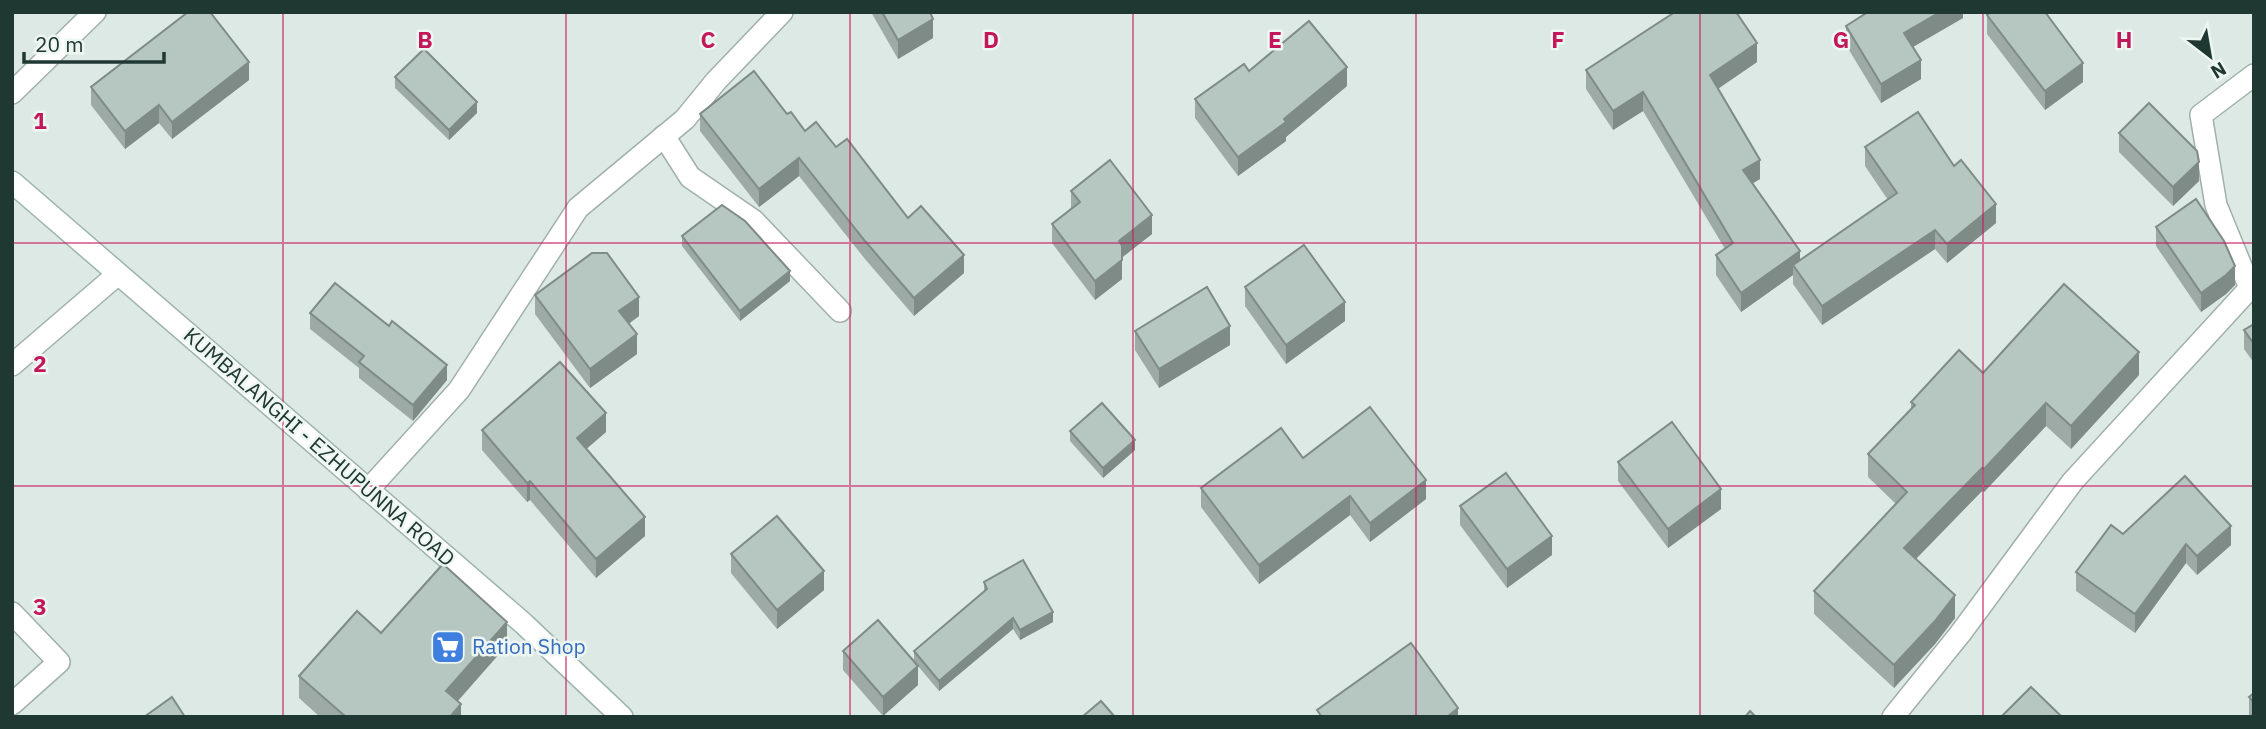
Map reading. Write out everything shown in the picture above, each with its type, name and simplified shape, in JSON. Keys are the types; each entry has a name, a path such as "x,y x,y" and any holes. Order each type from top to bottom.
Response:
{"street":[{"path":"12,93 94,12"},
{"path":"368,490 459,390 578,208 685,119 716,81 782,12"},
{"path":"1893,717 1960,634 2073,481 2250,288 2216,205 2200,116 2254,75"},
{"path":"664,136 690,177 754,221 840,311"},
{"name":"KUMBALANGHI - EZHUPUNNA ROAD","path":"12,182 524,624 622,717"},
{"path":"12,365 118,274"},
{"path":"12,613 59,662 12,704"}],"building":[{"path":"188,12 210,12 249,62 172,122 159,105 125,131 91,87"},
{"path":"882,12 930,12 933,19 898,40"},
{"path":"1675,12 1736,12 1757,43 1710,75 1760,160 1743,170 1800,251 1741,293 1716,255 1733,243 1643,92 1613,111 1586,70"},
{"path":"1868,12 1940,12 1904,33 1921,60 1881,84 1846,26"},
{"path":"1991,12 2045,12 2083,63 2045,91 1987,15"},
{"path":"1309,21 1347,67 1284,119 1286,122 1238,157 1195,99 1244,64 1249,71"},
{"path":"424,49 477,102 449,130 395,77"},
{"path":"754,71 787,114 791,112 805,131 816,122 836,147 847,139 908,218 921,206 964,255 914,298 799,158 759,189 700,114"},
{"path":"2149,103 2197,151 2199,162 2173,187 2119,133"},
{"path":"1918,112 1954,166 1961,160 1996,204 1947,244 1935,230 1822,306 1793,265 1897,193 1865,147"},
{"path":"1110,160 1152,215 1119,241 1122,246 1122,260 1095,281 1052,224 1080,202 1071,191"},
{"path":"2196,199 2224,241 2235,266 2201,293 2156,227"},
{"path":"722,205 745,221 790,271 740,311 682,236"},
{"path":"1304,245 1345,302 1286,345 1245,287"},
{"path":"592,253 607,253 639,297 619,311 637,334 590,369 535,295"},
{"path":"335,283 389,326 392,321 447,365 413,405 359,362 364,356 310,313"},
{"path":"2064,284 2139,352 2071,426 2046,403 1904,548 1955,595 1894,665 1814,591 1907,492 1868,454 1915,405 1911,402 1959,350 1983,373"},
{"path":"1207,287 1230,326 1159,369 1135,331"},
{"path":"2254,324 2254,344 2244,330"},
{"path":"560,362 606,413 577,438 645,517 596,559 530,481 527,483 482,430"},
{"path":"1102,403 1135,440 1103,468 1070,431"},
{"path":"1370,407 1426,480 1370,523 1350,496 1259,565 1201,488 1281,428 1303,458"},
{"path":"1672,422 1721,489 1668,529 1618,462"},
{"path":"1506,473 1552,536 1507,569 1460,506"},
{"path":"2185,476 2231,526 2197,556 2186,544 2135,614 2076,572 2111,525 2123,534"},
{"path":"777,516 824,571 777,610 731,554"},
{"path":"1023,560 1053,612 1020,630 1013,618 939,681 914,651 987,589 984,582"},
{"path":"443,564 507,622 446,691 461,704 450,717 346,717 299,676 357,611 381,633"},
{"path":"878,620 918,666 883,697 843,651"},
{"path":"1411,643 1458,708 1447,717 1322,717 1317,710"},
{"path":"2031,687 2062,717 2001,717"},
{"path":"172,697 185,717 144,717"},
{"path":"1101,701 1115,717 1082,717"},
{"path":"1750,711 1756,717 1745,717"}],"place":[{"name":"Ration Shop","path":"448,647"}]}
